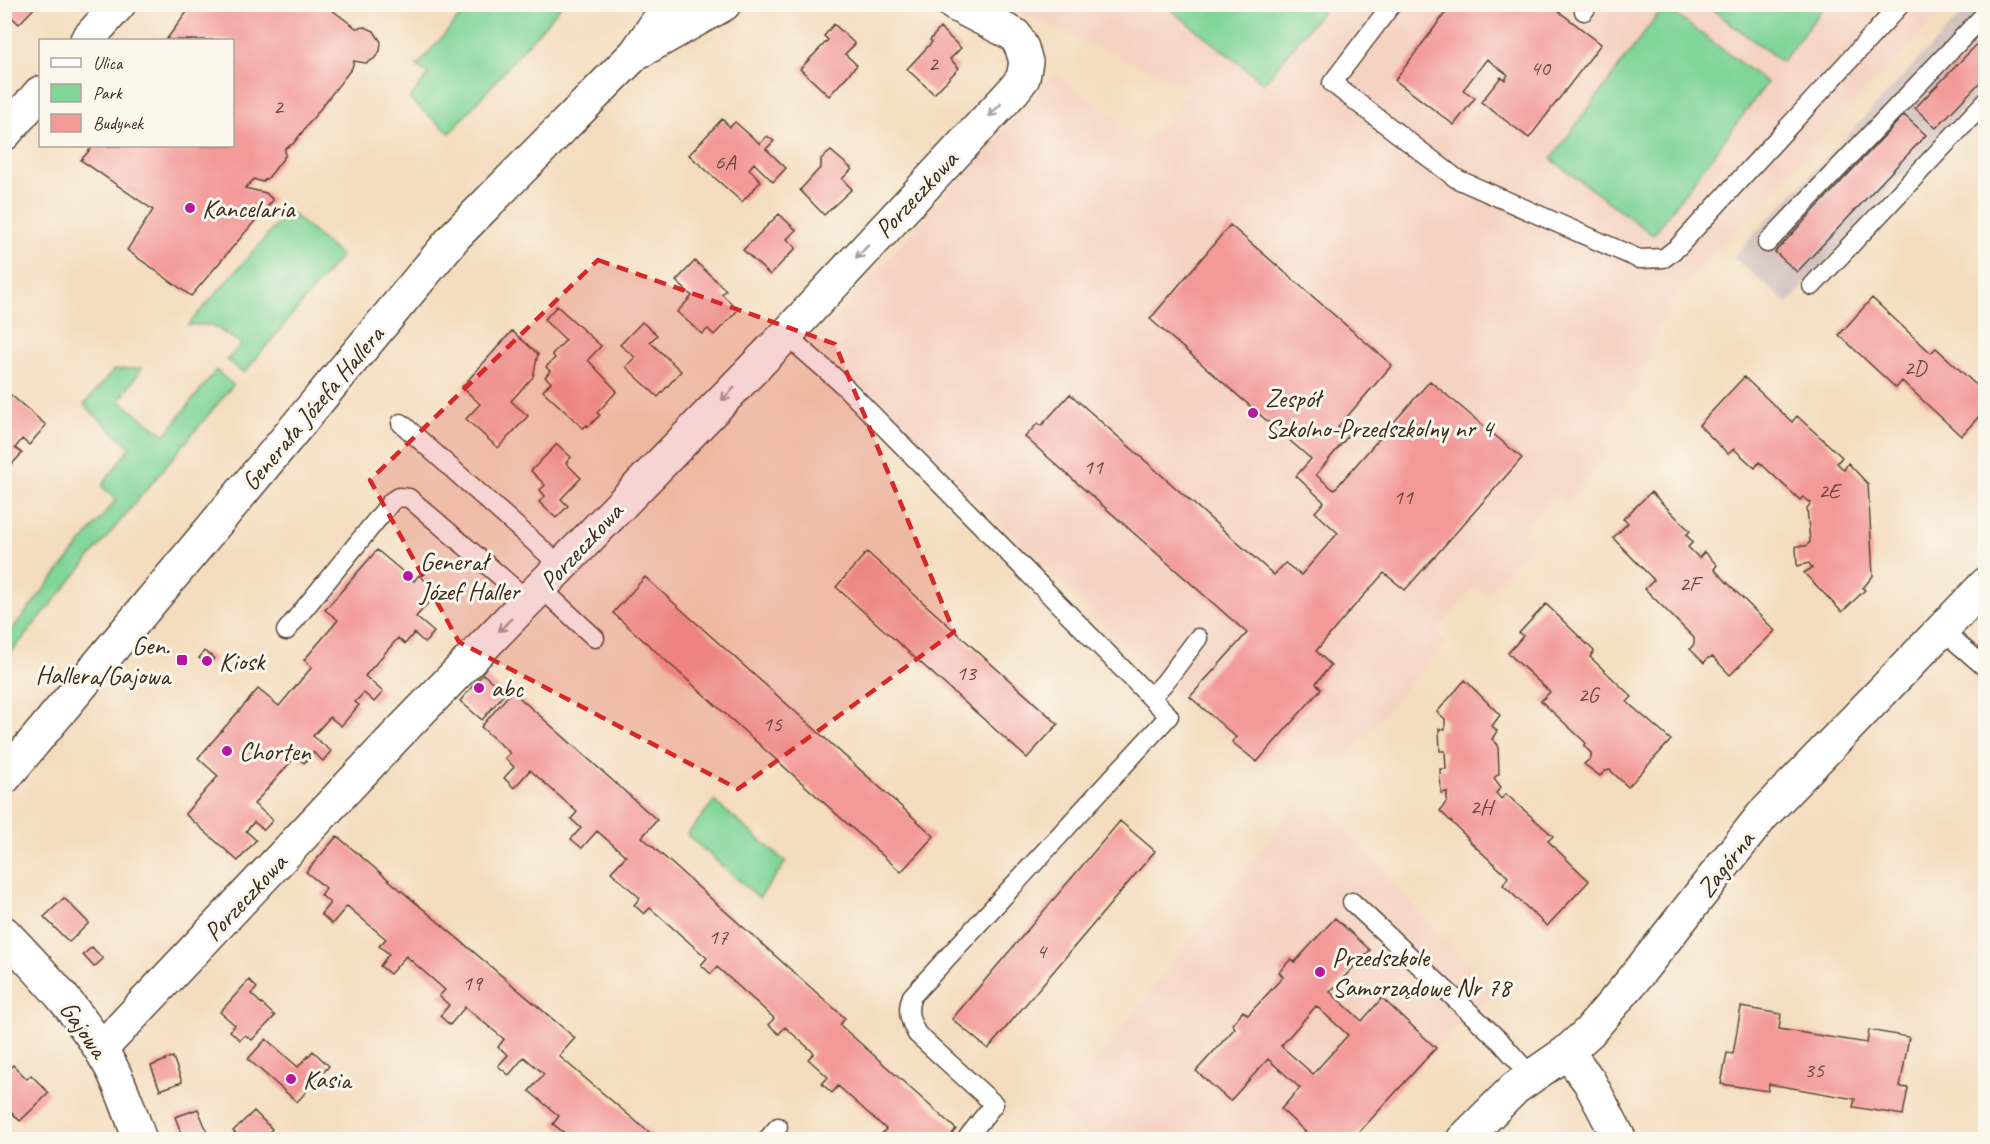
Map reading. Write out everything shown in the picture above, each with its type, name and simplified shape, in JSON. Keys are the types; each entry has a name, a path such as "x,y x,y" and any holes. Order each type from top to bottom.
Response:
{"street":[{"path":"88,39 119,4"},
{"name":"Generała Józefa Hallera","path":"4,778 456,236 636,53 670,4"},
{"name":"Generała Józefa Hallera","path":"636,53 724,4"},
{"name":"Porzeczkowa","path":"100,1049 396,736 786,335 1014,90 1023,78 1026,62 1015,35 954,4"},
{"path":"4,134 39,94"},
{"name":"Zagórna","path":"1463,1140 1502,1100 1531,1076 1567,1052 1603,1018 1762,816 1986,584"},
{"name":"Gajowa","path":"4,933 69,1004 100,1049 120,1088 140,1140"},
{"path":"1567,1052 1589,1081 1620,1140"}],"lane":[{"path":"1392,4 1332,83 1457,179 1639,259 1664,258 1678,246 1901,4"},
{"path":"1767,243 1986,13"},
{"path":"1812,286 1986,101"},
{"path":"786,335 842,384 1169,716 912,996 908,1005 910,1020 917,1034 994,1104 968,1137"},
{"path":"401,423 544,585 595,638"},
{"path":"286,631 398,497 409,498 544,585"},
{"path":"1942,630 1986,668"},
{"path":"1151,697 1198,638"},
{"path":"1352,902 1501,1042 1531,1076"}],"highlighted area":[{"path":"598,260 835,344 954,632 738,789 459,642 370,480"}],"shaded area":[{"name":"Zespół Szkolno-Przedszkolny nr 4","path":"1001,5 1948,5 1669,301 1636,387 1602,438 1612,448 1566,504 1553,494 1522,533 1533,543 1486,596 1474,587 1436,632 1446,642 1346,758 1257,763 1165,682 814,342 1054,73 1117,118 1142,147 1193,89"},
{"path":"1970,5 1985,5 1985,84 1788,304 1733,257"},
{"name":"Przedszkole Samorządowe Nr 78","path":"1293,808 1328,808 1495,993 1470,1012 1352,1139 1091,1139 1059,1108"}],"green space":[{"path":"471,4 562,5 450,133 409,99 429,74 417,66"},
{"path":"1327,4 1264,83 1165,5"},
{"path":"1706,5 1825,5 1782,62"},
{"path":"1664,6 1767,83 1653,235 1551,159"},
{"path":"289,211 341,256 244,373 227,360 242,344 212,325 188,325"},
{"path":"142,368 119,401 165,435 216,370 233,385 5,660 5,638 116,500 102,486 130,447 84,405 114,370"},
{"path":"714,801 786,862 759,898 687,835"}],"building":[{"path":"4,4 38,4 19,24 4,10"},
{"path":"193,4 324,4 356,28 365,27 374,31 381,42 380,51 374,59 366,63 354,61 352,68 293,144 285,148 285,156 269,177 262,182 254,179 245,188 266,193 273,200 191,296 127,250 153,210 81,160 92,147 234,147 234,39 167,39"},
{"path":"1452,4 1549,4 1601,44 1529,138 1481,102 1501,77 1505,80 1508,75 1487,59 1463,90 1475,98 1454,125 1395,80"},
{"path":"834,24 855,44 845,54 857,65 829,96 800,69 828,40 824,36"},
{"path":"940,28 961,48 950,59 959,68 934,94 907,69 932,42 930,40"},
{"path":"1986,35 1986,76 1936,128 1915,108"},
{"path":"1904,115 1926,135 1797,272 1775,252"},
{"path":"722,119 730,127 735,122 760,144 767,136 774,141 766,149 786,168 773,182 754,163 749,169 761,181 742,202 689,155"},
{"path":"831,151 852,169 842,179 852,189 824,215 800,190 821,167 821,159"},
{"path":"779,214 796,230 787,239 796,248 770,275 743,250"},
{"path":"1230,225 1392,365 1338,427 1348,436 1316,475 1334,490 1430,381 1522,458 1405,590 1384,573 1349,612 1316,651 1331,665 1316,683 1321,689 1257,762 1232,742 1236,737 1190,697 1247,633 1025,437 1038,423 1041,426 1070,394 1274,575 1285,563 1301,575 1338,533 1315,512 1324,502 1296,476 1311,459 1150,319"},
{"path":"695,261 726,290 722,294 738,310 714,335 708,329 702,334 677,312 692,296 676,281"},
{"path":"1872,298 1931,353 1936,348 1986,394 1986,409 1961,436 1902,381 1896,388 1839,335"},
{"path":"557,306 601,346 588,360 617,391 597,413 600,415 588,427 587,425 583,428 543,391 551,382 545,377 550,371 546,367 555,358 552,354 566,340 544,320"},
{"path":"642,322 657,335 650,342 681,371 658,397 626,367 635,357 620,345"},
{"path":"512,331 538,354 533,377 511,401 528,416 498,448 466,419 480,404 462,387"},
{"path":"1744,377 1792,422 1797,416 1842,457 1837,463 1844,470 1848,463 1868,484 1873,576 1863,588 1865,590 1842,612 1804,573 1812,568 1809,563 1797,566 1796,546 1806,546 1810,542 1807,508 1811,503 1803,497 1800,500 1759,462 1755,468 1734,449 1728,454 1699,425"},
{"path":"4,389 46,425 29,445 22,439 15,448 22,453 4,473"},
{"path":"557,444 571,457 566,463 581,478 561,499 568,506 556,518 539,502 545,496 540,490 545,485 531,471"},
{"path":"1651,492 1690,531 1686,535 1693,542 1688,547 1699,558 1704,552 1717,565 1714,569 1775,631 1730,675 1713,657 1708,658 1704,663 1690,649 1694,644 1694,638 1645,589 1654,580 1613,538 1628,523 1623,519"},
{"path":"377,550 414,581 419,575 427,582 429,579 440,589 416,617 434,632 425,643 414,633 405,644 398,638 365,676 383,692 374,702 364,693 355,702 359,705 341,726 330,717 313,736 331,751 323,761 313,752 304,763 296,756 254,804 273,820 264,830 254,822 246,831 256,840 238,861 185,814 218,776 198,758 258,689 279,706 312,667 304,660 338,620 325,610"},
{"path":"867,552 1058,724 1027,758 836,587"},
{"path":"645,577 934,836 901,872 613,613"},
{"path":"1546,604 1594,651 1590,657 1632,697 1627,702 1671,740 1628,787 1610,770 1600,776 1584,764 1591,758 1591,753 1584,746 1586,743 1541,701 1550,692 1508,653 1523,636 1519,633"},
{"name":"Kiosk","path":"204,651 214,658 209,665 199,658"},
{"path":"483,674 505,693 482,720 460,701"},
{"path":"1465,680 1500,715 1492,726 1497,731 1492,739 1498,745 1499,774 1494,778 1501,787 1496,793 1501,799 1506,794 1553,836 1548,841 1589,881 1547,926 1503,885 1508,877 1440,811 1447,801 1447,792 1441,793 1440,769 1446,769 1445,751 1440,751 1439,729 1445,730 1445,719 1437,712"},
{"path":"512,691 657,820 642,837 845,1018 840,1025 956,1129 947,1140 898,1140 896,1138 885,1140 880,1136 886,1129 838,1086 832,1093 822,1084 828,1077 808,1059 814,1053 785,1027 779,1034 769,1025 774,1018 717,967 711,974 701,965 707,958 650,908 644,914 634,905 640,898 611,872 626,856 597,831 582,848 571,839 581,828 571,819 577,812 530,770 514,788 504,778 514,767 505,758 510,753 481,727"},
{"path":"1120,821 1155,851 988,1049 952,1019"},
{"path":"337,836 575,1038 559,1056 658,1140 586,1140 580,1135 576,1140 557,1140 563,1132 553,1124 559,1116 529,1091 544,1074 524,1057 509,1075 498,1066 508,1055 498,1047 504,1039 465,1007 450,1025 440,1016 449,1005 439,996 445,990 406,956 390,974 380,966 389,954 379,946 386,939 347,906 332,924 321,914 330,903 321,895 326,888 306,872"},
{"path":"64,898 89,923 69,942 44,917"},
{"path":"1335,918 1370,950 1330,992 1362,1021 1382,998 1436,1048 1352,1140 1314,1140 1281,1109 1300,1088 1268,1059 1230,1101 1196,1071 1235,1028 1232,1024 1243,1011 1248,1015 1283,977 1279,972 1291,959 1295,962","holes":["1316,1006 1348,1035 1313,1074 1281,1046"]},
{"path":"92,947 103,959 94,967 83,955"},
{"path":"249,980 257,988 251,994 275,1016 252,1040 245,1035 240,1040 230,1031 235,1025 220,1012"},
{"path":"4,995 11,1002 4,1008"},
{"path":"1741,1007 1781,1014 1779,1029 1867,1043 1869,1030 1909,1037 1900,1087 1908,1088 1903,1115 1853,1107 1855,1099 1769,1084 1768,1091 1721,1084 1727,1053 1733,1054"},
{"path":"266,1039 298,1067 313,1051 329,1066 297,1102 248,1059"},
{"path":"173,1057 182,1082 160,1090 151,1066"},
{"path":"13,1065 27,1079 31,1075 49,1093 20,1121 10,1111 4,1115 4,1074"},
{"path":"198,1109 208,1134 193,1140 184,1140 175,1117"},
{"path":"254,1111 272,1129 262,1140 242,1140 233,1131"}],"place":[{"name":"Kancelaria","path":"190,208"},
{"name":"Zespół Szkolno-Przedszkolny nr 4","path":"1253,413"},
{"name":"Generał Józef Haller","path":"408,576"},
{"name":"Gen. Hallera/Gajowa","path":"182,660"},
{"name":"Kiosk","path":"207,661"},
{"name":"abc","path":"479,688"},
{"name":"Chorten","path":"227,751"},
{"name":"Przedszkole Samorządowe Nr 78","path":"1320,972"},
{"name":"Kasia","path":"291,1079"}]}
